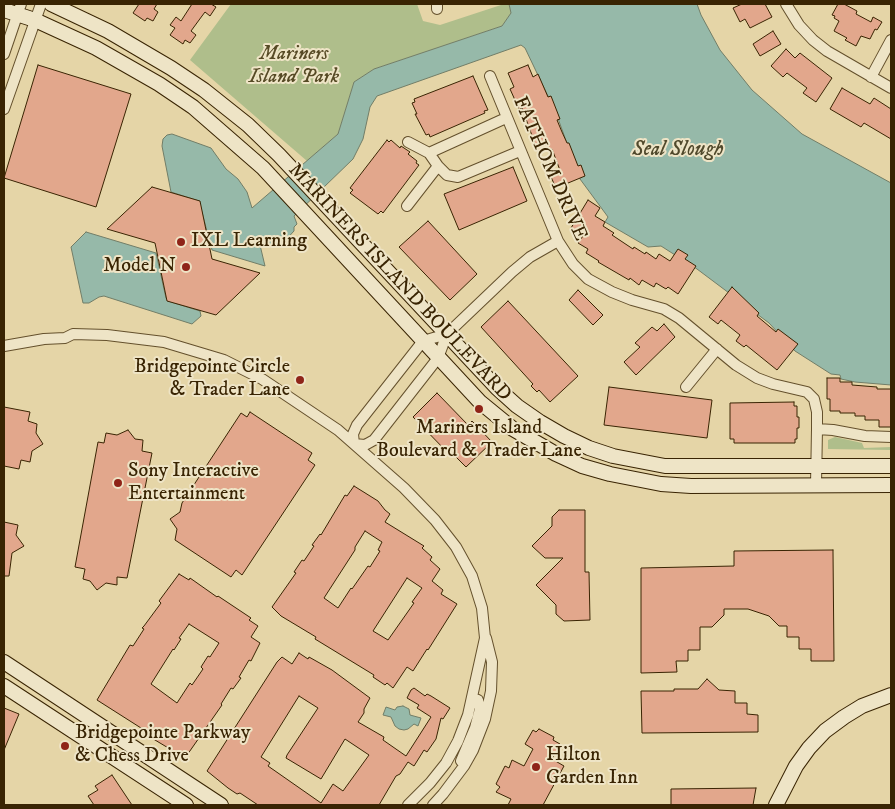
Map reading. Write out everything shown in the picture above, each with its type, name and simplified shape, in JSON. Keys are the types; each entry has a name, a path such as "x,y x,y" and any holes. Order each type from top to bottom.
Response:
{"main road":[{"name":"MARINERS ISLAND BOULEVARD","path":"51,4 108,32 171,68 204,90 248,125 279,155 497,388 517,406 540,422 589,448 613,456 665,466 891,466"},
{"name":"MARINERS ISLAND BOULEVARD","path":"4,10 19,9 35,20 96,48 159,84 193,107 263,168 480,402 528,439 582,466 618,476 662,484 691,486 891,485"},
{"path":"4,662 222,805"},
{"path":"4,686 186,805"},
{"path":"776,805 796,766 808,748 826,731 862,706 891,695"}],"street":[{"path":"4,109 41,4"},
{"path":"786,4 799,25 813,40 840,60 891,88"},
{"path":"4,54 19,9"},
{"path":"871,77 891,40"},
{"name":"FATHOM DRIVE","path":"490,76 558,241 573,264 588,279 612,292 664,309 679,318 736,365 757,378 807,392 814,399 817,412 816,485"},
{"path":"429,153 506,118"},
{"path":"408,142 429,153 447,175 458,177 520,151"},
{"path":"407,206 438,166"},
{"path":"354,444 365,445 374,440 438,358 447,334 512,272 530,257 558,241"},
{"path":"4,346 44,339 65,338 73,334 90,334 142,338 193,350 232,363 262,379 320,417 412,495 456,547 467,566 480,597 485,638 492,662 491,691 485,719 473,750 453,781 432,805"},
{"path":"354,444 354,434 357,425 423,341 447,334"},
{"path":"686,387 717,349"},
{"path":"817,429 865,436 891,437"},
{"path":"408,805 430,783 446,763 458,741 468,715 485,638"},
{"path":"453,781 475,728 480,709 478,700 472,698"}],"green space":[{"name":"Mariners Island Park","path":"231,4 417,4 423,21 440,25 504,4 509,4 511,13 502,26 374,69 354,82 338,134 307,161 190,60"},
{"path":"835,437 862,443 864,448 891,447 891,450 828,449 828,440"}],"water":[{"name":"Seal Slough","path":"509,4 697,4 720,50 752,90 802,134 891,183 891,385 855,382 841,379 840,375 831,374 795,351 769,323 697,269 661,246 648,247 605,222 608,217 580,179 556,113 525,48 521,45 377,96 370,107 363,139 353,159 294,216 297,224 294,227 294,231 281,245 260,245 265,266 212,250 199,201 171,192 162,146 163,139 167,135 172,134 211,148 226,169 238,179 247,192 252,208 338,134 354,82 374,69 502,26 511,13"},
{"path":"86,232 156,253 168,301 200,311 201,316 192,324 104,296 89,303 83,303 71,247"},
{"path":"403,706 409,709 410,715 421,718 418,726 414,724 408,729 399,729 395,726 391,717 383,715 386,707 395,710 397,707"}],"building":[{"path":"139,4 157,4 154,9 158,12 153,21 147,18 145,21 133,13"},
{"path":"192,4 211,4 216,7 210,16 205,12 191,31 196,35 190,43 185,40 183,44 170,35 175,28 170,25 176,17 181,21"},
{"path":"742,4 765,4 772,17 750,28 745,19 740,22 733,8"},
{"path":"838,4 844,4 857,11 856,14 871,22 873,17 882,22 877,30 875,29 870,39 861,36 856,46 845,40 847,38 834,31 839,21 832,15"},
{"path":"773,31 781,44 760,56 753,44"},
{"path":"786,49 795,58 800,53 832,78 816,102 803,93 807,88 787,73 783,77 771,66"},
{"path":"38,65 131,94 96,207 4,178"},
{"path":"528,65 533,77 538,74 548,97 551,96 560,119 557,120 562,132 567,143 569,143 578,166 581,165 585,176 556,188 551,177 561,173 552,149 538,152 522,108 519,109 510,89 514,87 508,73"},
{"path":"473,76 488,110 430,137 429,134 426,135 415,114 417,114 412,103 415,102 414,99"},
{"path":"842,88 870,104 874,98 891,109 891,139 864,123 861,127 830,109"},
{"path":"387,140 389,142 391,140 400,148 401,146 410,152 408,154 419,165 383,213 381,211 378,214 350,193 353,190 350,188"},
{"path":"513,167 527,201 459,230 444,194"},
{"path":"152,187 200,201 212,259 260,273 216,315 167,301 155,243 107,229"},
{"path":"588,200 600,208 595,216 605,222 603,226 614,233 612,235 633,249 634,247 645,254 646,252 656,259 659,254 670,261 678,249 688,255 685,259 696,266 678,294 668,287 666,289 656,283 654,287 642,280 639,285 630,278 629,280 598,262 586,253 588,249 578,243 583,236 571,228"},
{"path":"428,221 477,274 450,300 399,247"},
{"path":"732,287 759,313 757,316 776,332 778,329 798,344 777,370 746,345 744,347 736,341 740,335 721,320 718,324 709,317"},
{"path":"578,290 603,315 593,325 569,300"},
{"path":"508,301 578,376 550,402 539,390 537,392 531,386 533,384 481,327"},
{"path":"664,324 675,337 636,375 624,362 640,347 635,343 652,327 657,331"},
{"path":"827,378 840,378 840,382 852,382 852,385 891,389 891,427 879,427 879,420 865,420 865,416 855,416 855,413 830,411 830,399 827,399"},
{"path":"609,387 712,400 707,438 604,425"},
{"path":"437,393 468,425 472,421 492,442 466,467 451,452 449,454 413,417"},
{"path":"794,402 794,406 797,406 797,417 799,417 799,428 797,428 795,443 734,443 734,439 730,439 730,403"},
{"path":"4,407 30,412 28,421 37,424 36,433 43,444 32,451 30,462 21,460 19,469 4,466"},
{"path":"250,412 312,453 308,460 315,465 242,575 236,570 231,577 175,540 177,529 170,519 180,512 182,503 241,413 247,417"},
{"name":"Sony Interactive Entertainment","path":"128,430 135,439 143,440 142,451 152,453 127,578 117,577 117,585 106,583 97,590 90,581 83,579 85,569 75,567 98,442 104,443 106,433 117,435"},
{"path":"354,486 378,501 390,514 385,522 424,546 422,548 432,557 430,560 440,569 432,581 443,590 441,594 457,604 413,671 407,667 393,688 387,683 385,685 373,677 374,675 315,639 316,637 281,616 272,607 296,573 294,572 302,560 304,561 314,546 312,545 321,535 345,495 347,496","holes":["365,531 382,542 378,550 380,551 338,608 324,598","407,578 422,588 412,602 414,603 388,640 373,631"]},
{"path":"559,510 585,510 585,572 589,572 590,620 564,621 556,614 556,605 536,585 563,558 545,558 532,546 552,526 552,517"},
{"path":"4,522 18,525 16,535 24,546 12,553 9,576 4,576"},
{"path":"833,550 834,661 811,661 811,649 799,649 799,637 787,637 787,626 779,626 769,616 748,609 724,609 724,615 712,627 700,627 700,650 688,650 688,661 676,661 677,672 641,673 641,568 734,566 734,551"},
{"path":"179,574 189,580 190,578 218,596 251,618 249,620 258,626 251,637 260,643 251,661 249,660 239,677 241,678 233,689 231,688 222,705 185,758 150,737 152,735 97,700 130,645 133,646 144,629 142,628 161,603 159,601","holes":["189,624 219,643 210,657 208,656 201,667 203,669 192,685 190,683 177,703 151,684"]},
{"path":"299,653 308,659 309,657 332,670 370,698 358,722 384,737 383,740 406,756 431,717 417,708 419,705 407,698 411,690 414,688 425,696 427,694 450,708 443,719 441,718 436,739 427,752 424,750 414,766 408,762 400,774 396,776 379,805 258,805 240,793 237,794 228,788 207,771 277,662 282,657 292,664","holes":["299,696 318,708 286,758 321,779 345,739 369,755 343,791 333,784 321,803 268,766 270,763 261,757"]},
{"path":"707,679 719,690 735,691 735,703 747,703 747,714 758,715 758,732 642,733 641,691 698,689"},
{"path":"4,708 19,714 4,750"},
{"name":"Hilton Garden Inn","path":"539,729 554,737 553,740 560,744 552,759 564,766 543,805 508,805 511,799 496,792 500,787 496,784 505,766 509,768 512,760 524,766 533,749 525,744 533,730 536,732"},
{"path":"112,775 132,805 94,805 88,796 98,790 95,786"},
{"path":"756,788 753,805 671,805 671,789"}],"place":[{"name":"IXL Learning","path":"181,242"},
{"name":"Model N","path":"186,267"},
{"name":"Bridgepointe Circle & Trader Lane","path":"300,380"},
{"name":"Mariners Island Boulevard & Trader Lane","path":"479,409"},
{"name":"Sony Interactive Entertainment","path":"118,483"},
{"name":"Bridgepointe Parkway & Chess Drive","path":"65,746"},
{"name":"Hilton Garden Inn","path":"536,767"}]}
